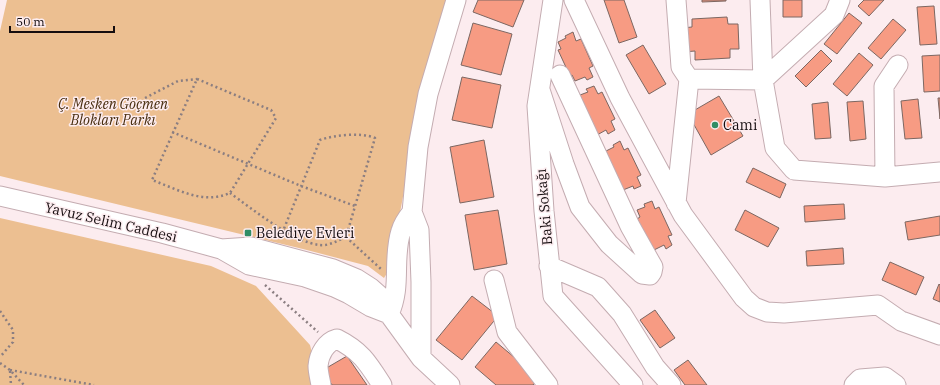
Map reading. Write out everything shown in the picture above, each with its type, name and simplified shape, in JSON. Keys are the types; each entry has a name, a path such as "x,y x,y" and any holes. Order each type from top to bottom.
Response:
{"street":[{"path":"371,288 385,285 389,280 396,259 401,230 412,212 418,147 428,94 456,0"},
{"name":"Baki Sokağı","path":"553,0 537,106 544,211 552,296 633,385"},
{"path":"574,0 620,98 676,203 683,215 744,298 754,307 767,312 784,313 878,304 901,320 940,335"},
{"path":"676,0 681,67 689,79 676,203"},
{"path":"760,0 763,80 775,148 794,170 885,177 940,172"},
{"path":"689,79 763,80 834,16 840,0"},
{"path":"885,177 884,86 898,66"},
{"path":"540,90 564,164 580,207 609,244 642,274 650,275 652,272 652,267 630,226 560,76"},
{"name":"Yavuz Selim Caddesi","path":"0,196 221,248 250,247 333,269 357,279 380,296 389,314 421,358 450,385"},
{"path":"412,212 419,230 421,358"},
{"name":"Yavuz Selim Caddesi","path":"221,248 249,265 305,277 334,287 371,307 389,314"},
{"path":"389,314 394,303 396,292 396,259"},
{"path":"549,266 598,287 622,314 656,367 671,385"},
{"path":"494,280 507,332 548,385"},
{"path":"389,314 404,307 412,298 421,282"},
{"path":"321,385 318,367 322,352 329,341 337,339 349,345 367,361 382,385"},
{"path":"854,385 860,379 885,378 896,385"}],"path":[{"path":"146,98 178,81 197,79 272,110 276,118 230,193 222,196 206,198 194,196 152,180 172,132 197,79"},
{"path":"172,132 302,186 355,206"},
{"path":"230,193 283,230 304,241 319,245 331,244 346,237 375,138 370,136 335,136 320,140 283,230"},
{"path":"346,237 379,267 389,280"},
{"path":"258,266 255,277 329,341"},
{"path":"0,311 13,330 13,342 0,357"},
{"path":"0,363 10,370 24,385"},
{"path":"10,370 11,385"},
{"path":"10,370 94,385"}],"green space":[{"name":"Ç. Mesken Göçmen Blokları Parkı","path":"7,0 448,0 406,181 389,270 384,278 368,266 0,176 0,31"},
{"path":"0,218 211,266 256,286 310,345 320,385 0,385"}],"building":[{"path":"478,0 524,0 513,27 473,12"},
{"path":"604,0 624,0 637,37 619,43"},
{"path":"702,0 726,0 726,1 702,2"},
{"path":"783,0 802,0 802,17 783,17"},
{"path":"864,0 884,0 869,16 858,6"},
{"path":"934,6 937,44 920,45 917,7"},
{"path":"849,13 862,23 837,54 824,44"},
{"path":"727,17 728,24 738,24 739,49 730,49 730,58 695,60 695,51 683,52 682,28 692,27 692,19"},
{"path":"893,19 906,30 881,59 868,48"},
{"path":"473,23 512,34 501,75 461,65"},
{"path":"573,32 576,41 581,39 593,66 589,68 593,77 587,80 585,77 575,81 572,75 570,76 558,50 561,49 558,42"},
{"path":"643,45 666,84 649,94 626,55"},
{"path":"821,50 832,61 806,87 795,76"},
{"path":"859,53 873,65 847,96 833,84"},
{"path":"940,55 940,91 924,92 922,56"},
{"path":"462,77 501,85 492,128 452,120"},
{"path":"594,86 598,94 602,92 615,119 611,121 615,130 608,134 606,130 597,135 580,95 588,92 586,89"},
{"name":"Cami","path":"719,96 743,136 711,155 688,114"},
{"path":"938,98 940,98 940,119"},
{"path":"918,99 922,138 905,139 901,101"},
{"path":"863,101 866,139 850,141 847,102"},
{"path":"828,102 831,138 815,139 812,104"},
{"path":"484,140 494,197 460,203 450,147"},
{"path":"620,141 624,150 628,148 641,175 637,177 641,186 634,189 633,186 623,190 606,159 609,158 606,151 614,147 613,145"},
{"path":"753,168 786,184 780,198 746,182"},
{"path":"652,201 655,209 659,207 672,235 668,236 672,245 666,249 664,245 654,250 651,244 649,245 637,219 640,217 637,210 645,207 644,204"},
{"path":"844,204 845,219 805,222 804,206"},
{"path":"498,210 507,264 474,270 465,215"},
{"path":"745,210 779,228 768,247 735,230"},
{"path":"940,216 940,235 908,240 905,222"},
{"path":"843,248 844,264 807,266 806,251"},
{"path":"890,262 924,277 916,295 882,280"},
{"path":"939,284 940,285 940,302 933,299"},
{"path":"472,296 498,316 462,360 436,340"},
{"path":"655,310 675,338 660,348 640,320"},
{"path":"496,342 539,378 533,385 496,385 475,367"},
{"path":"347,356 367,385 332,385 323,370"},
{"path":"688,360 707,385 685,385 674,370"}],"place":[{"name":"Cami","path":"715,125"},
{"name":"Belediye Evleri","path":"248,233"}]}
